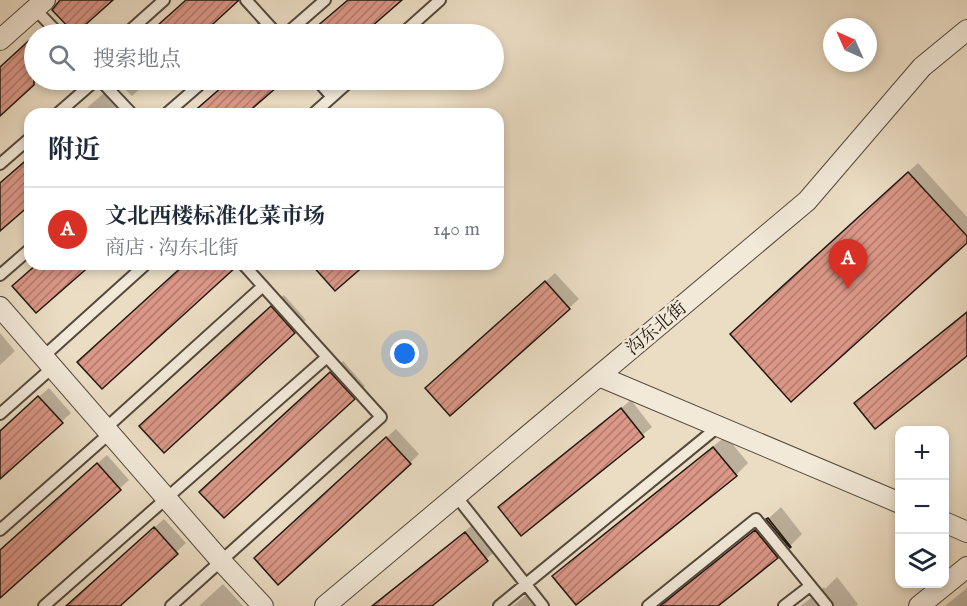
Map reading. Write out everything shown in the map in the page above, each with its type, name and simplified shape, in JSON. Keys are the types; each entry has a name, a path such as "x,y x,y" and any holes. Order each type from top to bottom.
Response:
{"street":[{"path":"0,40 40,4"},
{"name":"沟东北街","path":"325,606 807,201 922,67 967,30"},
{"path":"0,307 221,561 263,606"},
{"path":"599,376 895,501"},
{"path":"949,524 967,532"},
{"path":"919,606 967,567"}],"lane":[{"path":"137,24 164,0"},
{"path":"246,0 268,24"},
{"path":"297,24 325,0"},
{"path":"413,24 440,0"},
{"path":"40,4 53,24"},
{"path":"64,108 86,90"},
{"path":"108,90 126,108"},
{"path":"173,108 194,90"},
{"path":"326,90 332,97"},
{"path":"320,108 340,90"},
{"path":"0,164 24,143"},
{"path":"0,275 24,254"},
{"path":"0,414 48,362 140,270"},
{"path":"171,606 381,417 248,270"},
{"path":"0,530 263,286"},
{"path":"44,606 327,357"},
{"path":"499,606 718,426"},
{"path":"456,496 543,606"},
{"path":"648,606 756,519 827,606"},
{"path":"784,606 810,586"}],"building":[{"path":"60,0 113,0 86,24 65,24 52,10"},
{"path":"186,0 239,0 213,24 159,24"},
{"path":"348,0 402,0 374,24 320,24"},
{"path":"24,45 24,90 29,90 0,116 0,67"},
{"path":"219,90 274,90 253,108 198,108"},
{"path":"24,162 24,210 0,231 0,183"},
{"path":"908,172 967,236 967,243 791,402 730,334"},
{"path":"30,270 85,270 36,313 12,286"},
{"path":"178,270 233,270 102,389 77,362"},
{"path":"316,270 359,270 335,291"},
{"path":"545,281 570,309 450,416 425,388"},
{"path":"271,306 295,333 164,453 139,426"},
{"path":"967,312 967,356 875,429 854,403"},
{"path":"330,372 355,399 224,518 199,492"},
{"path":"38,396 63,423 0,479 0,431"},
{"path":"621,408 644,437 521,536 498,507"},
{"path":"386,437 411,464 278,585 254,558"},
{"path":"713,447 737,476 576,605 552,576"},
{"path":"97,463 121,490 0,598 0,550"},
{"path":"768,518 791,547 790,548 766,519"},
{"path":"154,527 178,554 120,606 66,606"},
{"path":"755,530 778,558 718,606 660,606"},
{"path":"465,532 488,561 432,606 372,606"}],"place":[{"name":"文北西楼标准化菜市场","path":"848,289"}]}
